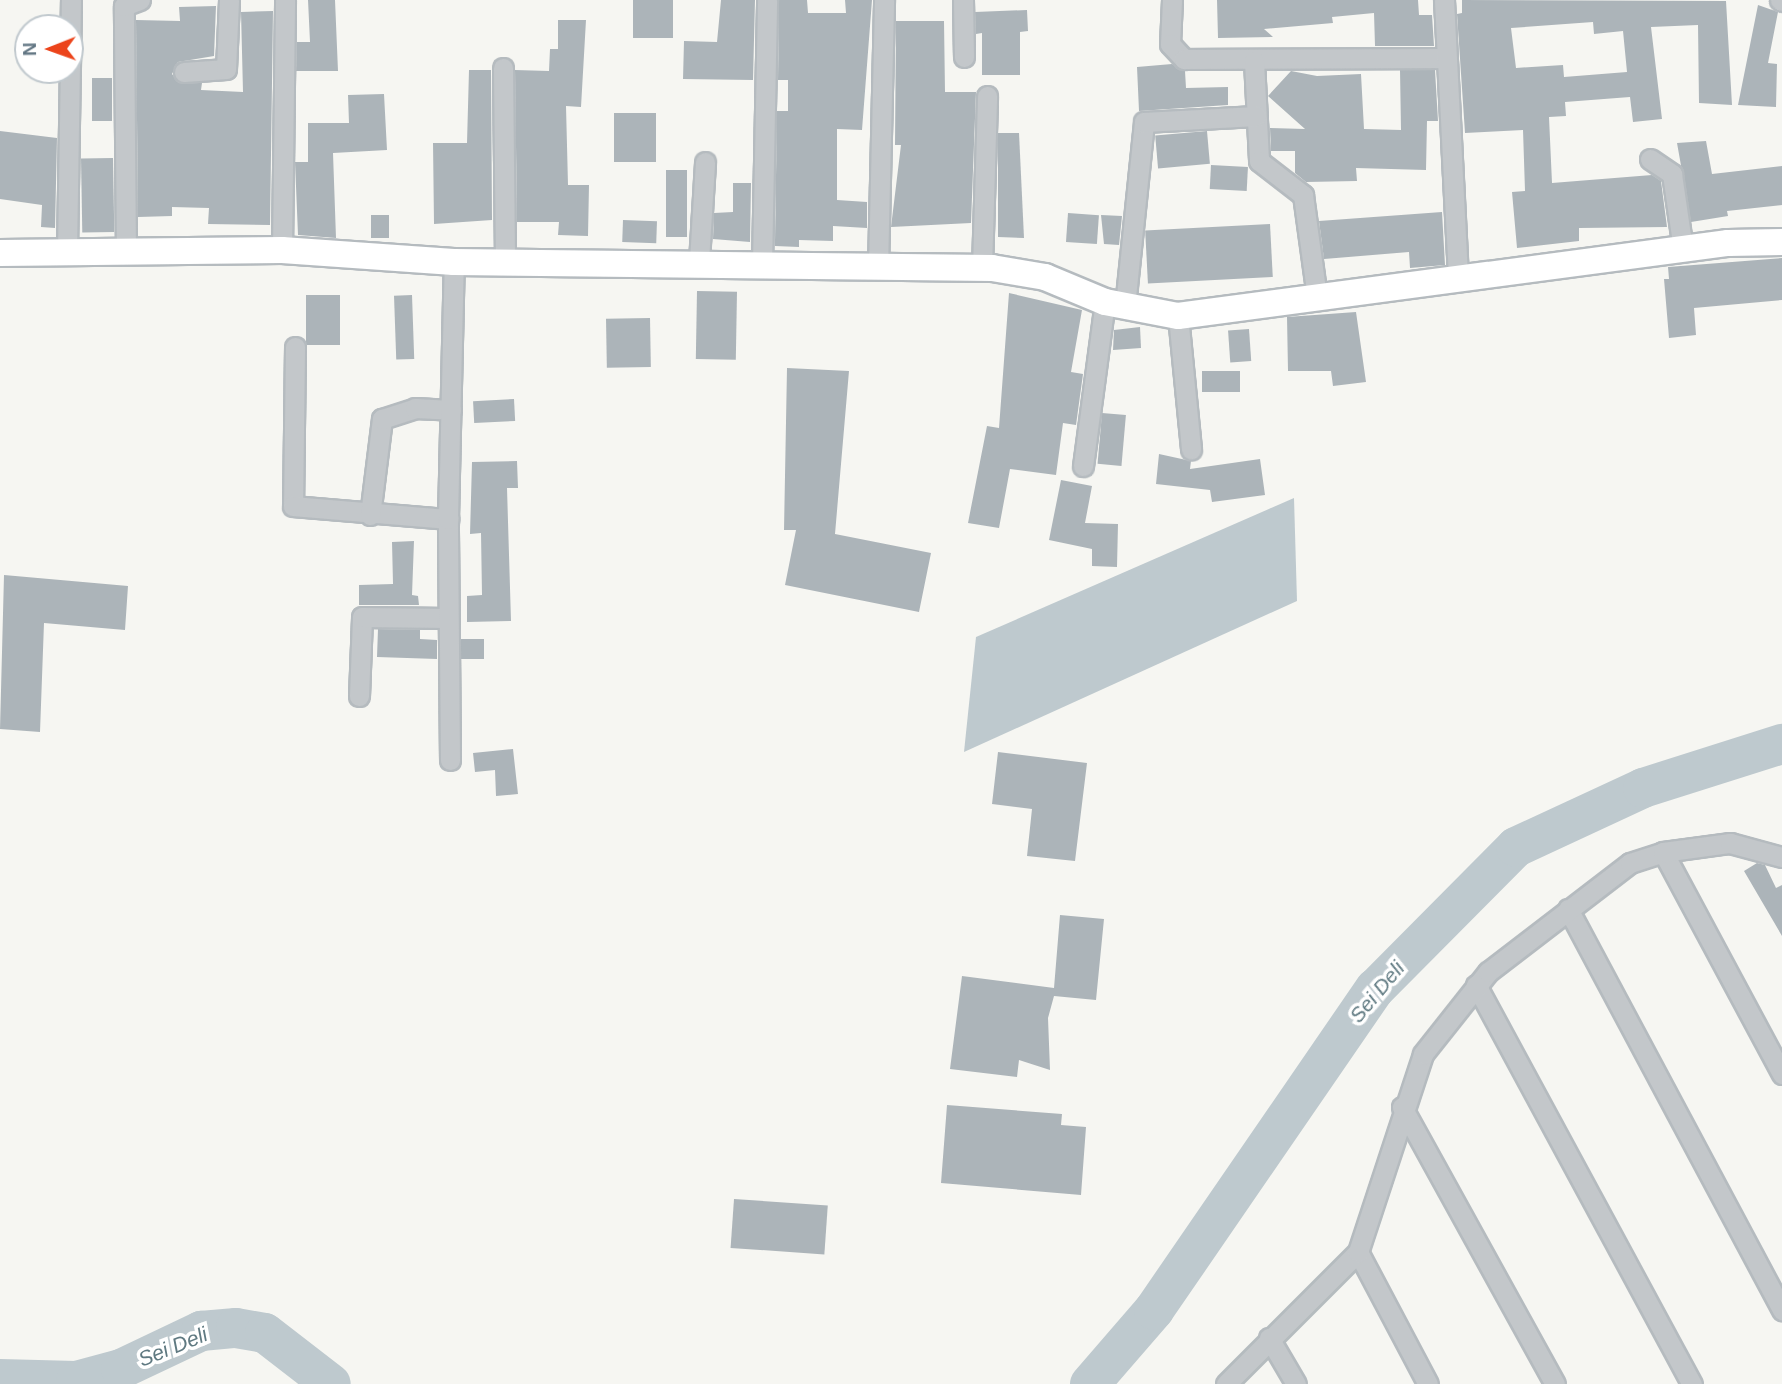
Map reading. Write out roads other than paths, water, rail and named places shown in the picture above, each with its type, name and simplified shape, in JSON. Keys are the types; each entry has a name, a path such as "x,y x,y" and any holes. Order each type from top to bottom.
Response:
{"main road":[{"path":"0,253 126,254 282,250 454,262 699,261 878,268 982,268 1045,277 1115,304 1178,316 1683,249 1782,242"}],"street":[{"path":"126,254 124,6 140,0"},
{"path":"184,72 226,69 229,0"},
{"path":"282,250 285,0"},
{"path":"762,265 767,0"},
{"path":"878,268 884,0"},
{"path":"963,0 964,57"},
{"path":"1172,0 1170,44 1177,57 1254,61 1444,58"},
{"path":"1444,0 1444,58 1458,279"},
{"path":"1254,61 1256,116 1262,168 1303,195 1317,297"},
{"path":"503,68 505,262"},
{"path":"67,252 70,84"},
{"path":"982,268 987,96"},
{"path":"1083,466 1115,304 1144,122 1256,116"},
{"path":"1650,159 1671,172 1683,249"},
{"path":"699,261 705,162"},
{"path":"450,760 447,519 454,262"},
{"path":"1178,316 1191,449"},
{"path":"295,347 293,506 370,515 447,519"},
{"path":"370,515 382,419 415,408 451,410"},
{"path":"359,696 362,617 448,618"},
{"path":"1226,1384 1269,1338 1329,1286 1358,1252 1402,1107 1423,1054 1476,985 1568,909 1630,863 1663,852 1730,843 1782,857"},
{"path":"1663,852 1782,1074"},
{"path":"1568,909 1782,1310"},
{"path":"1476,985 1692,1384"},
{"path":"1402,1107 1555,1384"},
{"path":"1358,1252 1428,1384"},
{"path":"1269,1338 1296,1384"}],"waterway":[{"name":"Sei Deli","path":"1090,1384 1154,1310 1375,989 1516,847 1643,788 1782,744"},
{"name":"Sei Deli","path":"0,1379 76,1381 121,1369 201,1331 236,1328 265,1333 331,1384"}]}
